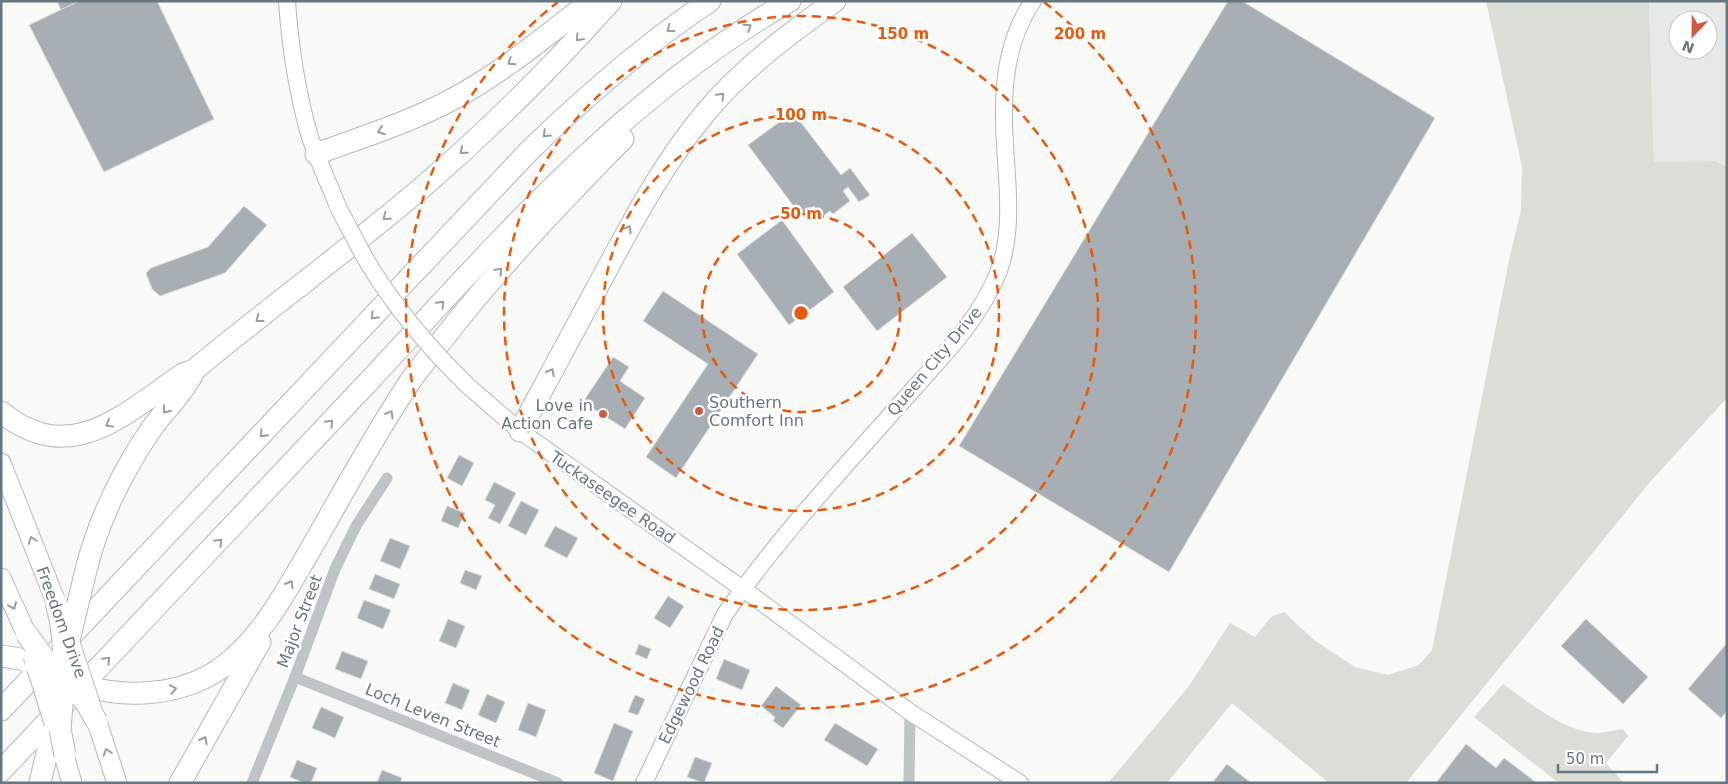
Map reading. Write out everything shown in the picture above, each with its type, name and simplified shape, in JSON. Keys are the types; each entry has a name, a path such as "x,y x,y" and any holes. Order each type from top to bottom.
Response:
{"highway":[{"path":"316,154 386,129 450,100 493,75 591,1"},
{"path":"1,412 20,424 49,435 89,433 115,420 183,374 194,370 393,211 472,143 544,74 611,1"},
{"path":"1,710 530,150 570,112 626,64 666,32 710,1"},
{"path":"1,771 553,186 626,118 708,54 790,1"},
{"path":"520,431 634,218 659,175 684,139 720,97 757,61 835,1"},
{"path":"2,656 21,659 35,664 85,686 102,691 124,693 170,690 189,685 209,676 232,660 275,609 411,380 481,292 564,198 708,54"},
{"path":"65,755 60,729 64,677 69,640 86,570 105,515 128,467 154,426 189,381 194,370"},
{"path":"40,783 64,677 64,641 56,602"},
{"path":"180,783 270,625 275,609"},
{"path":"26,633 44,658 86,701 97,722"}],"main road":[{"name":"Freedom Drive","path":"1,463 56,602 117,783"},
{"path":"1,578 26,633 65,755 72,783"}],"street":[{"name":"Tuckaseegee Road","path":"287,1 291,49 300,95 316,154 339,209 368,263 400,311 430,347 468,386 520,431 743,589 910,712 1020,783"},
{"name":"Queen City Drive","path":"743,589 820,495 960,336 980,308 990,289 998,272 1004,251 1008,221 1004,120 1007,62 1022,19 1033,1"},
{"name":"Major Street","path":"252,783 295,678 335,569 356,526 388,478"},
{"name":"Edgewood Road","path":"644,783 725,614 743,589"},
{"name":"Loch Leven Street","path":"295,678 558,783"},
{"path":"909,783 910,712"}],"shaded area":[{"path":"1486,1 1649,1 1654,162 1716,161 1727,167 1727,398 1650,482 1406,783 1329,783 1232,703 1167,783 1108,783 1189,686 1230,623 1255,637 1271,617 1284,612 1314,640 1355,667 1388,675 1419,665 1432,650 1509,260 1521,210 1522,167"},
{"path":"1649,1 1727,1 1727,167 1716,161 1654,162"},
{"path":"1503,684 1548,716 1574,728 1600,733 1623,729 1628,736 1606,763 1624,783 1559,783 1474,717"}],"building":[{"path":"57,1 79,1 61,10"},
{"path":"79,1 157,1 214,119 104,172 29,25"},
{"path":"1228,1 1242,1 1435,118 1169,572 959,446"},
{"path":"793,112 841,175 850,168 870,195 859,202 848,187 843,191 850,201 833,214 830,211 822,217 814,206 801,216 748,145"},
{"path":"244,206 267,225 225,273 160,296 152,289 146,273 151,268 208,247"},
{"path":"782,220 834,292 789,325 737,254"},
{"path":"912,233 947,277 877,331 843,287"},
{"name":"Southern Comfort Inn","path":"663,291 758,354 676,478 646,457 708,364 643,321"},
{"path":"613,357 629,367 620,381 645,398 625,429 583,402"},
{"path":"459,455 474,463 462,486 447,478"},
{"path":"494,482 516,493 500,524 488,518 495,505 485,500"},
{"path":"521,501 539,510 526,535 508,526"},
{"path":"447,506 465,513 458,528 441,521"},
{"path":"555,526 578,538 567,558 544,546"},
{"path":"390,538 410,546 400,569 380,561"},
{"path":"465,570 482,576 476,590 460,583"},
{"path":"375,574 400,584 394,599 369,589"},
{"path":"668,596 684,606 670,628 654,618"},
{"path":"364,600 391,610 383,629 357,618"},
{"path":"448,619 465,626 456,648 439,641"},
{"path":"1586,619 1648,677 1623,704 1561,646"},
{"path":"1727,643 1727,711 1721,718 1688,689"},
{"path":"639,644 651,649 647,659 635,654"},
{"path":"342,651 368,661 361,679 335,669"},
{"path":"724,659 750,670 742,690 716,679"},
{"path":"453,683 470,690 462,710 445,703"},
{"path":"776,686 801,705 783,728 773,721 775,717 761,706"},
{"path":"487,694 505,702 496,723 478,715"},
{"path":"635,695 645,699 638,715 628,712"},
{"path":"528,703 546,710 536,737 518,730"},
{"path":"321,707 344,717 335,738 312,728"},
{"path":"614,723 633,731 613,781 594,773"},
{"path":"835,723 878,749 867,766 824,740"},
{"path":"1466,744 1496,768 1504,758 1537,783 1436,783"},
{"path":"695,757 712,763 704,783 687,777"},
{"path":"297,760 317,768 311,783 304,783 290,777"},
{"path":"1227,764 1251,783 1213,782"},
{"path":"382,770 402,778 400,783 377,783"}],"place":[{"name":"Southern Comfort Inn","path":"699,411"},
{"name":"Love in Action Cafe","path":"603,414"}]}
